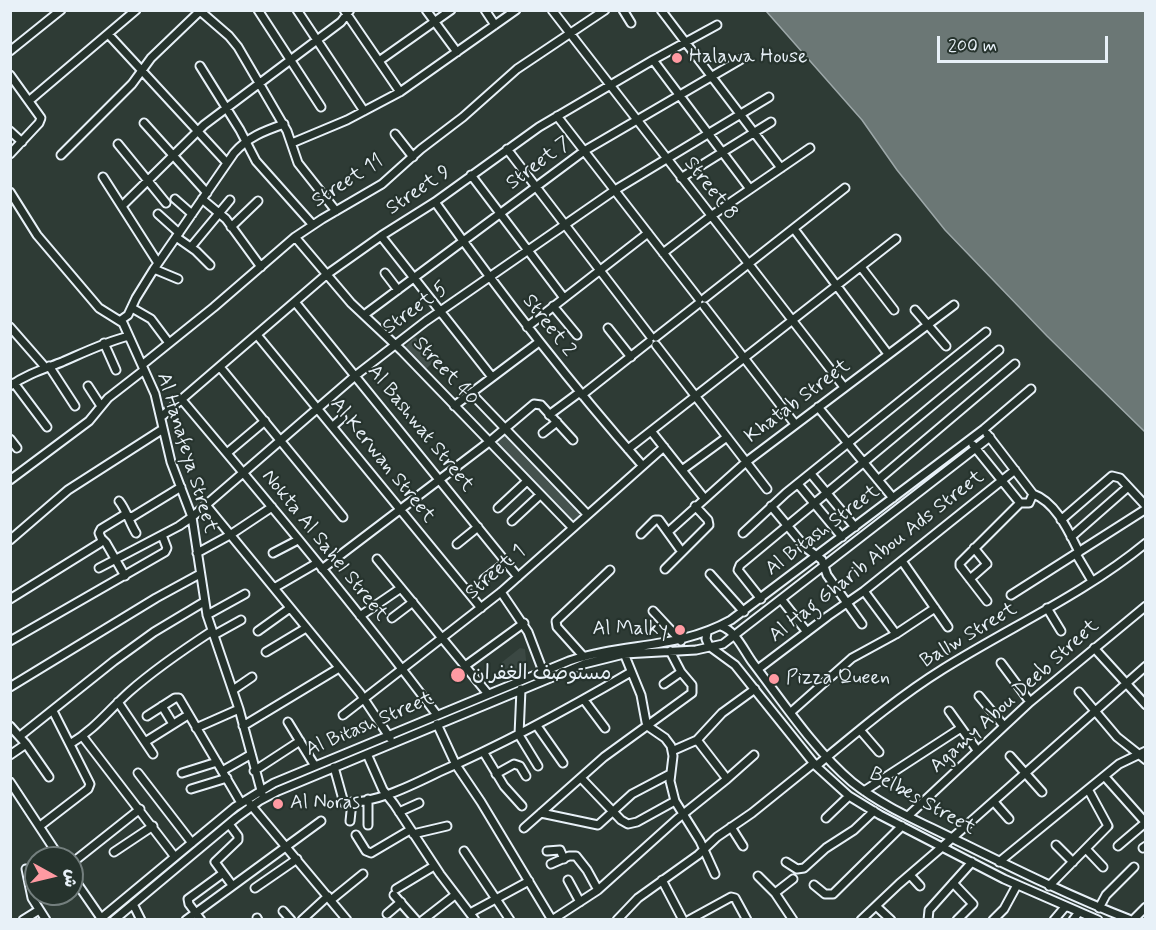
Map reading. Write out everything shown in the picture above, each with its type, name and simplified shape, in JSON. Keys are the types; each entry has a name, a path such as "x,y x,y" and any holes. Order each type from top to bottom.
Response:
{"street":[{"path":"10,51 61,10"},
{"path":"30,100 136,10"},
{"path":"258,10 321,106"},
{"path":"297,10 364,111"},
{"path":"426,10 457,52"},
{"path":"379,61 451,10"},
{"path":"485,10 495,25"},
{"path":"292,143 364,111 400,92 516,10"},
{"name":"Street 8","path":"552,10 844,387"},
{"name":"Street 11","path":"10,480 89,422 114,393 295,237 382,184 517,69 605,10"},
{"path":"623,10 631,22"},
{"path":"661,10 781,168"},
{"path":"61,155 126,90 151,58 200,11 234,41 284,124 298,163 336,211"},
{"path":"122,206 197,130 341,22 347,12 400,92"},
{"name":"Street 9","path":"161,417 326,275 381,236 435,202 507,149 557,116 717,25"},
{"path":"109,35 227,163"},
{"name":"Street 7","path":"364,315 584,151 745,57"},
{"path":"653,60 750,189"},
{"path":"200,66 256,161 313,225"},
{"path":"10,75 41,116 41,120 10,154"},
{"name":"Street 5","path":"99,568 192,517 355,376 440,311 615,190 769,97"},
{"path":"557,116 795,424"},
{"path":"681,178 771,122"},
{"path":"144,123 172,154 261,267"},
{"path":"10,192 37,235 99,308 122,320 128,315 156,266 227,163 246,141 265,130 284,124"},
{"path":"10,131 22,142"},
{"path":"395,134 413,156"},
{"path":"118,144 166,203"},
{"path":"663,253 711,216 810,148"},
{"path":"507,149 767,489"},
{"path":"471,175 564,298"},
{"path":"103,177 156,266 178,279"},
{"path":"549,415 631,357 845,188"},
{"path":"175,199 192,214"},
{"path":"191,246 230,200"},
{"path":"231,227 258,201"},
{"name":"Street 2","path":"435,202 527,327 642,465"},
{"path":"158,214 210,265"},
{"path":"794,229 888,354"},
{"path":"527,327 648,233"},
{"path":"381,236 492,377"},
{"name":"Street 40","path":"295,237 326,275 364,315 395,344 572,527"},
{"path":"628,449 896,239"},
{"path":"861,267 894,310"},
{"path":"385,273 398,290"},
{"name":"Al Bashwat Street","path":"295,302 519,577"},
{"name":"Khatab Street","path":"668,532 746,462 954,304"},
{"path":"553,306 577,335"},
{"path":"132,308 151,319 169,344"},
{"path":"915,310 946,346"},
{"name":"Al Hanafeya Street","path":"122,320 155,394 171,462 192,517 207,615 239,709 263,799"},
{"path":"10,327 47,367 75,406"},
{"path":"608,328 631,357"},
{"path":"743,533 771,506 986,332"},
{"name":"Al Kerwan Street","path":"256,335 481,608"},
{"path":"47,427 12,385 30,373 104,343 129,336"},
{"path":"454,406 539,342"},
{"path":"104,343 116,370"},
{"path":"761,599 738,567 999,350"},
{"path":"878,480 1015,364"},
{"path":"220,367 343,517"},
{"path":"88,386 101,406"},
{"name":"Al Bitash Street","path":"114,920 229,824 263,799 367,754 437,715 543,670 583,656 681,641 721,626 744,612 984,429 1031,389"},
{"name":"Street 40","path":"471,393 587,514"},
{"name":"Nokta Al Sahel Street","path":"182,400 272,507 403,669 437,715"},
{"path":"274,588 319,566 400,510 489,442 534,404 541,405 573,440"},
{"path":"818,407 893,498"},
{"path":"333,426 342,418"},
{"path":"227,453 265,421"},
{"path":"543,433 557,422"},
{"path":"10,540 68,490 163,429"},
{"path":"984,429 1033,494 1045,500 1061,520 1092,581"},
{"path":"651,431 704,498"},
{"path":"682,470 727,437"},
{"name":"Al Bitash Street","path":"100,919 244,801 260,791 315,766 437,724 545,679 623,651 670,651 711,648 723,644 990,437"},
{"path":"10,439 17,448"},
{"path":"969,440 1020,503"},
{"name":"Street 1","path":"343,716 519,577 572,527 664,447"},
{"name":"Al Hag Gharib Abou Ads Street","path":"758,669 864,591 1015,470"},
{"path":"811,474 855,527"},
{"path":"1011,595 1146,508 1120,478 1112,476 1061,520"},
{"path":"498,508 527,481"},
{"path":"798,484 842,537"},
{"path":"125,576 102,539 100,530 123,516 132,517 181,487"},
{"path":"1071,537 1128,487"},
{"path":"987,601 960,563 1020,503 1029,503 1033,494"},
{"path":"512,521 540,495"},
{"path":"119,501 136,533"},
{"path":"206,505 364,699 391,739"},
{"path":"665,568 709,525 708,520 695,506"},
{"path":"771,506 806,548 822,560 827,575 862,624"},
{"path":"197,553 230,535 272,507"},
{"path":"641,534 657,519 682,552"},
{"path":"458,544 478,527"},
{"path":"10,641 165,552 167,548 162,535"},
{"path":"10,599 100,543 102,539"},
{"path":"273,554 298,540"},
{"name":"Ballw Street","path":"621,918 638,898 942,670 1092,581 1124,561 1146,543"},
{"path":"970,579 987,564 974,548"},
{"path":"377,559 488,694"},
{"path":"902,561 948,627"},
{"path":"484,579 506,562"},
{"path":"583,656 557,627 556,621 610,570"},
{"path":"10,687 156,598 200,574"},
{"path":"710,574 744,612"},
{"path":"360,616 401,588"},
{"path":"864,591 896,634"},
{"path":"501,592 524,623 545,679"},
{"path":"207,615 245,594"},
{"path":"781,598 807,632"},
{"path":"20,736 114,661 154,632 204,602"},
{"path":"392,618 412,602"},
{"name":"Agamy Abou Deeb Street","path":"908,816 1030,702 1146,606"},
{"path":"791,712 852,658 896,634 935,608"},
{"path":"1047,608 1061,631"},
{"path":"258,631 290,609"},
{"path":"653,611 681,641"},
{"path":"70,744 94,728 118,702 165,662 213,633 241,620"},
{"path":"465,666 524,623"},
{"name":"Belbes Street","path":"721,626 730,631 827,758 864,791 999,862 1099,908 1132,920"},
{"path":"266,652 306,628"},
{"path":"707,632 707,643 711,648"},
{"name":"Belbes Street","path":"711,648 735,665 815,765 849,796 942,848 1017,885 1096,919"},
{"path":"1094,648 1146,705"},
{"path":"623,651 643,702 647,725 665,738 672,752 670,774 675,801 698,837 715,874"},
{"path":"524,828 603,757 692,693 692,685 681,672 670,651"},
{"path":"1001,663 1030,702"},
{"path":"861,920 1146,666"},
{"path":"243,726 339,668"},
{"path":"334,767 342,802 386,795 484,753 537,726 631,672"},
{"path":"664,684 681,672"},
{"path":"232,690 252,677"},
{"path":"521,689 519,735 538,765"},
{"path":"672,752 697,740 722,712 755,689"},
{"path":"1079,692 1117,737 1142,753 1146,760"},
{"path":"980,696 1005,726"},
{"path":"147,716 178,698 222,771 244,801 252,806 347,920"},
{"path":"584,699 605,728"},
{"path":"118,702 153,754"},
{"path":"162,706 173,724"},
{"path":"196,728 239,709"},
{"path":"40,826 86,791 90,784 53,711"},
{"path":"949,711 977,750"},
{"path":"145,742 188,714"},
{"path":"288,722 315,766"},
{"path":"437,724 456,765 552,920 561,917 598,890 683,814 754,755"},
{"path":"10,726 26,744 48,777"},
{"path":"537,726 563,763"},
{"path":"864,791 961,728"},
{"path":"861,730 879,752"},
{"path":"83,737 153,826 176,868"},
{"path":"697,740 727,779"},
{"path":"254,771 300,741"},
{"path":"10,755 26,744"},
{"path":"484,753 509,793 522,806"},
{"path":"999,862 1035,831 1089,791 1119,764 1142,753"},
{"path":"367,754 380,786 434,866 472,916 497,898 529,881"},
{"path":"222,771 250,755"},
{"path":"1010,756 1042,792"},
{"path":"182,773 217,762"},
{"path":"496,774 514,764 520,766 526,776"},
{"path":"138,773 192,843"},
{"path":"541,813 596,826 637,790 670,774"},
{"path":"581,777 624,823 632,824 675,801"},
{"path":"1105,777 1145,823 1118,846"},
{"path":"191,789 227,778"},
{"path":"10,782 52,846"},
{"path":"1049,886 1108,826 1089,791"},
{"path":"826,819 849,796"},
{"path":"368,799 368,825"},
{"path":"350,821 352,802"},
{"path":"994,802 1009,819"},
{"path":"399,812 419,803"},
{"path":"84,853 140,809"},
{"path":"786,862 797,869 804,868 826,848 854,830 874,812"},
{"path":"186,920 321,821"},
{"path":"229,824 239,839 215,860 222,874 232,885"},
{"path":"114,852 153,826"},
{"path":"356,835 366,851 371,853 412,832 447,826"},
{"path":"814,885 825,894 833,894 902,826"},
{"path":"731,827 743,846"},
{"path":"1056,845 1073,862"},
{"path":"1086,849 1103,867"},
{"path":"547,851 560,850 564,859"},
{"path":"464,851 510,920"},
{"path":"551,864 573,855 578,858 591,876 598,890"},
{"path":"255,888 297,859"},
{"path":"928,920 929,910 972,862"},
{"path":"416,920 395,892 434,866"},
{"path":"1099,908 1106,895 1134,867"},
{"path":"201,920 188,903 189,897 222,874"},
{"path":"302,920 310,917 329,898 363,874"},
{"path":"910,875 920,886"},
{"path":"758,876 775,893 793,920"},
{"path":"775,893 793,879"},
{"path":"568,880 580,902"},
{"path":"662,880 683,920"},
{"path":"953,883 973,904 957,920"},
{"path":"993,920 1004,909 1017,885"},
{"path":"84,894 100,919"},
{"path":"423,920 455,895"},
{"path":"688,920 731,897 735,898 747,920"},
{"path":"387,914 401,902"},
{"path":"133,904 141,920"},
{"path":"37,906 46,920"},
{"path":"876,906 891,920"},
{"path":"1054,920 1065,907"},
{"path":"1132,920 1146,907"},
{"path":"23,920 39,910"},
{"path":"283,911 291,920"},
{"path":"1073,920 1079,912"}],"shaded area":[{"path":"766,11 1145,11 1145,432 1047,336 945,230 897,170 862,120"},
{"path":"415,337 436,359 425,370 404,348"},
{"path":"505,433 583,513 571,524 492,443"},
{"path":"520,648 525,649 527,671 523,673 504,671 501,663"}],"place":[{"name":"Halawa House","path":"677,58"},
{"name":"Al Malky","path":"680,630"},
{"name":"مستوصف الغفران","path":"458,675"},
{"name":"Pizza Queen","path":"774,679"},
{"name":"Al Noras","path":"278,804"}]}
